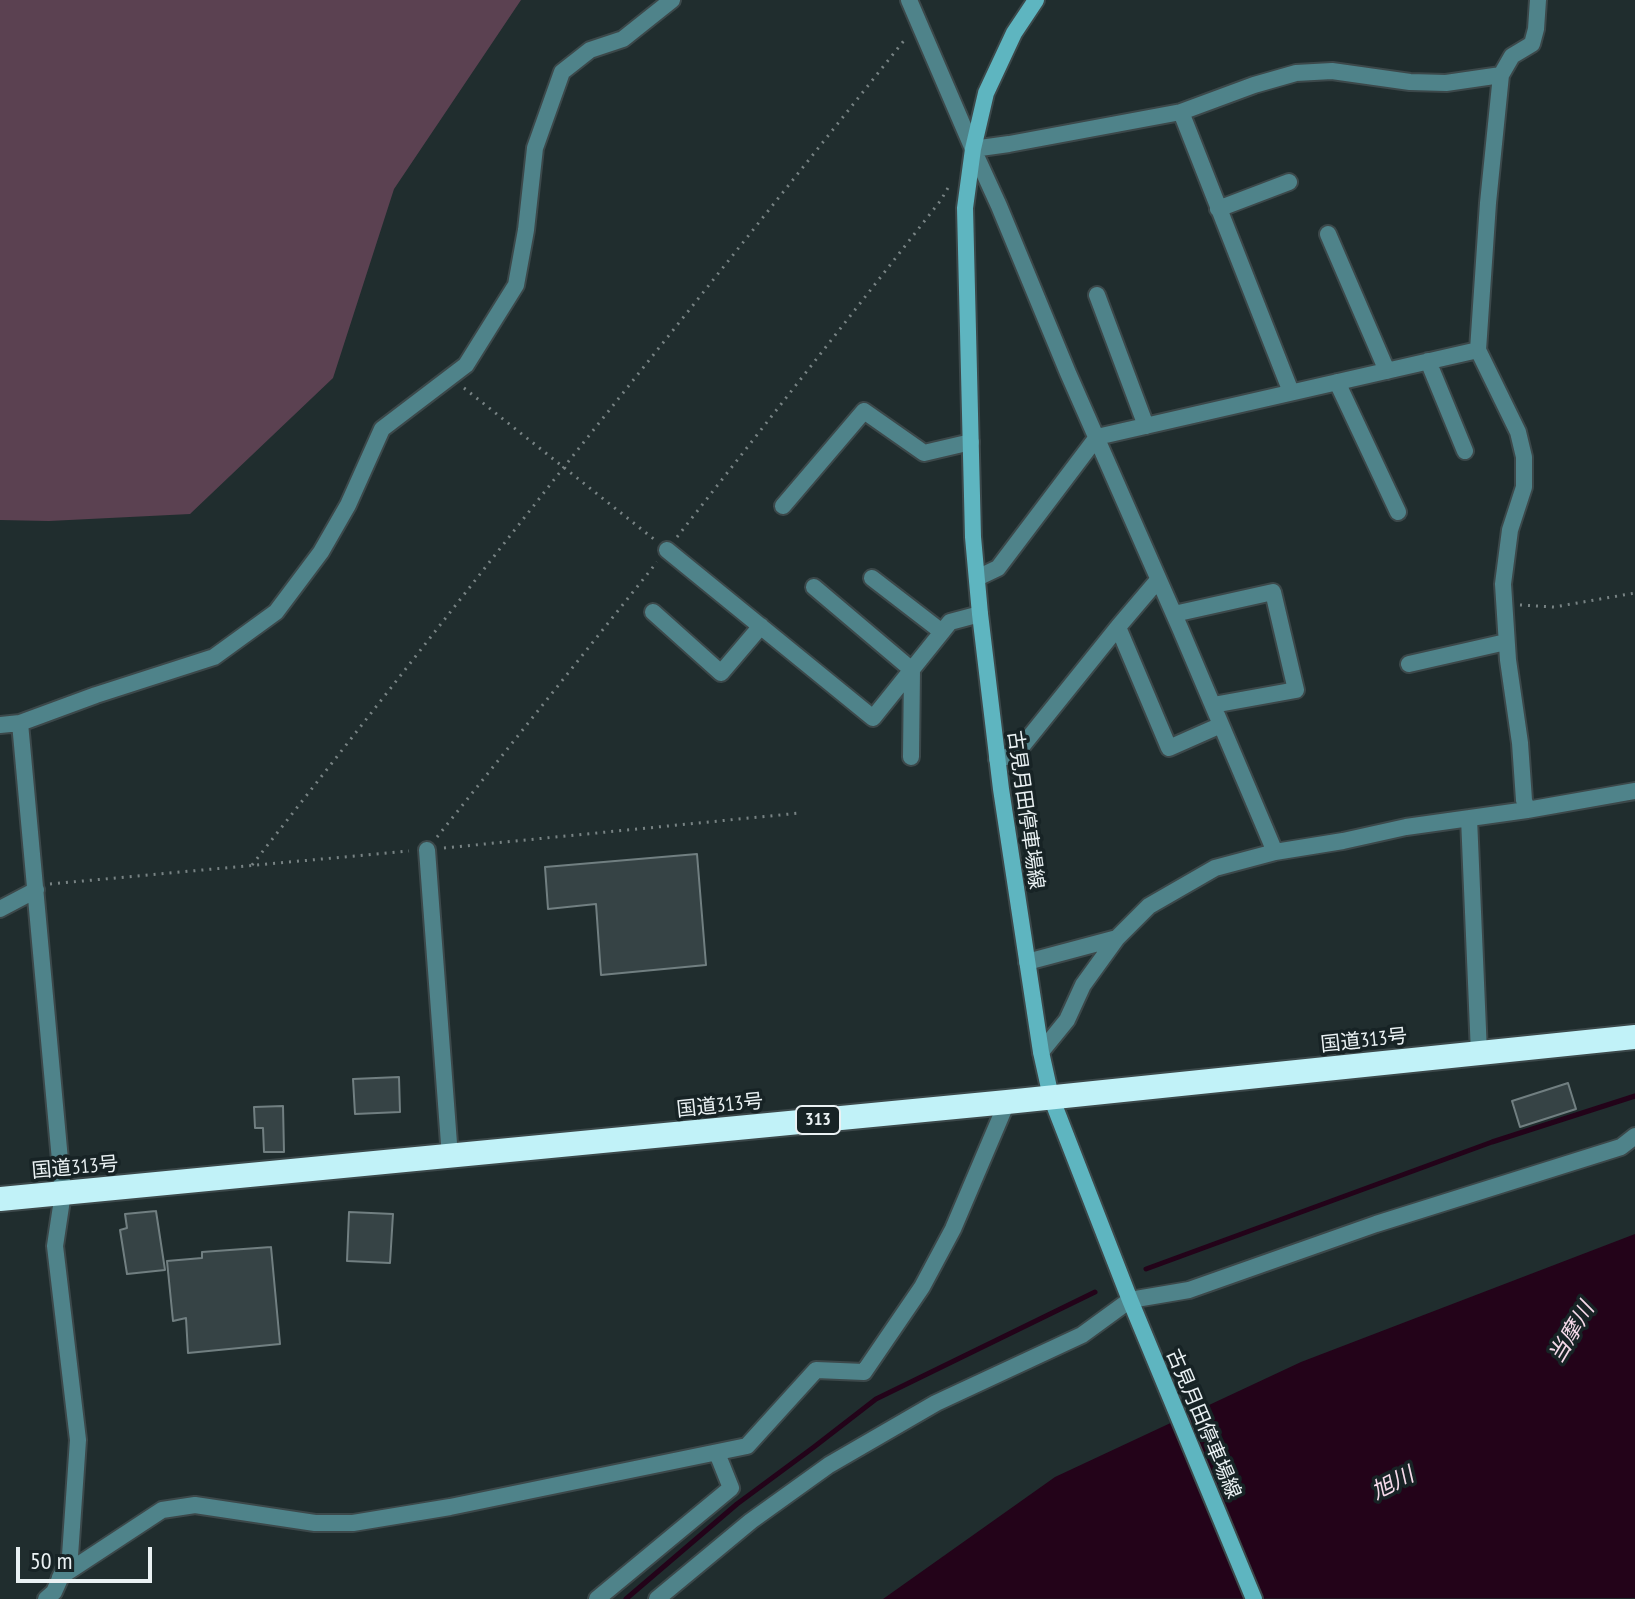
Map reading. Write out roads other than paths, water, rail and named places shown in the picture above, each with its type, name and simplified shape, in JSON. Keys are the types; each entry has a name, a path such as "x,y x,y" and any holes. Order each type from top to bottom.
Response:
{"highway":[{"name":"国道313号","path":"0,1199 1007,1102 1635,1037"}],"main road":[{"name":"古見月田停車場線","path":"1036,0 1014,33 986,93 973,149 965,208 973,537 997,759 1041,1052 1051,1097 1130,1300 1254,1599"}],"street":[{"path":"0,725 20,723 214,657 276,612 321,552 348,505 382,429 466,365 516,285 535,148 562,72 590,50 623,39 672,0"},
{"path":"909,0 1275,852"},
{"path":"1527,810 1506,642 1503,584 1510,530 1524,487 1524,457 1518,432 1478,350 1501,75 1512,56 1532,44 1538,0"},
{"path":"973,149 1181,112 1296,73 1332,71 1410,82 1446,83 1501,75"},
{"path":"1181,112 1291,392"},
{"path":"1218,209 1289,182"},
{"path":"1328,234 1387,371"},
{"path":"1097,295 1146,426"},
{"path":"977,578 998,568 1097,437 1478,350"},
{"path":"1428,361 1465,451"},
{"path":"1337,382 1398,512"},
{"path":"783,506 864,411 924,453 971,442"},
{"path":"667,550 873,718 950,622 980,614"},
{"path":"872,578 942,632"},
{"path":"997,759 1015,755 1158,580"},
{"path":"814,587 912,670"},
{"path":"1174,614 1273,592 1296,690 1213,705"},
{"path":"653,612 721,673 761,626"},
{"path":"1118,627 1169,748 1221,725"},
{"path":"1409,664 1506,642"},
{"path":"911,757 912,670"},
{"path":"20,723 63,1193 55,1246 78,1440 70,1556 54,1592 46,1599"},
{"path":"1041,1052 1067,1020 1083,985 1117,938 1149,906 1215,868 1275,852 1406,827 1635,791"},
{"path":"1469,818 1479,1053"},
{"path":"427,850 450,1157"},
{"path":"0,909 36,890"},
{"path":"1027,962 1117,938"},
{"path":"60,1577 162,1510 195,1505 315,1523 353,1523 466,1504 747,1446 816,1370 864,1372 922,1287 947,1241 1007,1102"},
{"path":"657,1599 751,1521 829,1465 936,1403 1082,1335 1130,1300 1189,1290 1376,1224 1621,1147 1635,1136"},
{"path":"597,1599 731,1488 717,1453"}],"water":[{"path":"1635,1234 1635,1598 883,1599 1055,1477 1301,1362"}],"waterway":[{"path":"1146,1269 1492,1142 1635,1096"},
{"path":"626,1599 737,1504 876,1399 1095,1292"}],"water label":[{"name":"当摩川","path":"1572,1333"},
{"name":"旭川","path":"1393,1484"}]}
